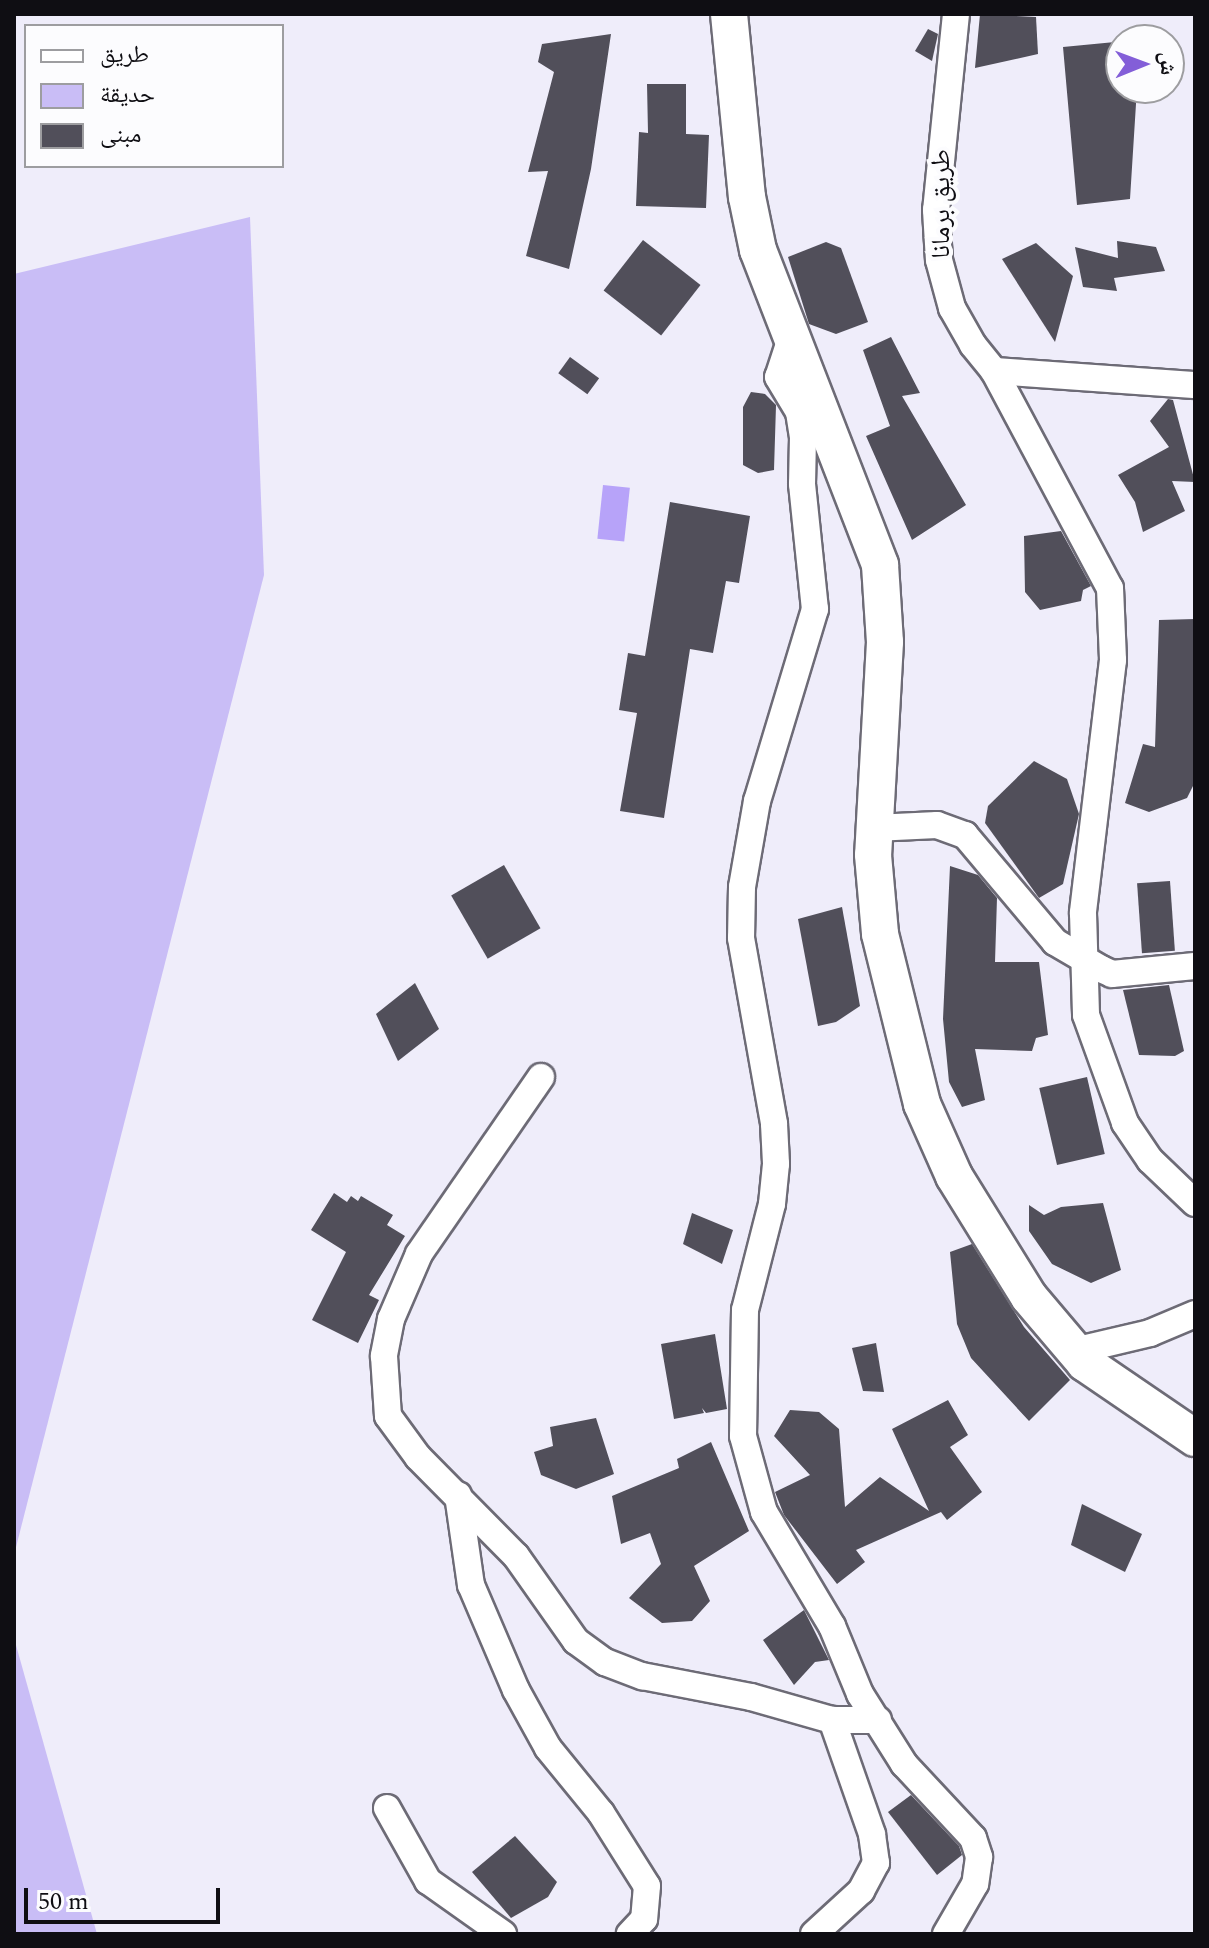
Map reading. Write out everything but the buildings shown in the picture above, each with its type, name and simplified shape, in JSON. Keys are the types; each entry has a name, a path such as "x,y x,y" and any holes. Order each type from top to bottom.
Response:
{"main road":[{"path":"729,14 747,197 769,289 872,534 880,565 885,642 874,828 880,934 922,1104 962,1190 1029,1297 1074,1351 1136,1402 1195,1438"}],"street":[{"name":"طريق برمانا","path":"956,14 936,210 939,260 952,308 994,371 1110,588 1113,660 1089,846 1084,960 1086,1015 1125,1123 1150,1160 1195,1203"},
{"path":"790,341 778,377 799,412 803,437 802,484 815,609 757,801 742,887 741,938 774,1124 776,1164 772,1204 745,1310 743,1436 764,1512 822,1606 860,1694 904,1764 960,1820 976,1847 975,1884 946,1934"},
{"path":"994,371 1195,385"},
{"path":"874,828 937,825 965,835 1055,942 1112,974 1195,966"},
{"path":"541,1077 419,1254 391,1319 384,1356 388,1416 418,1457 516,1556 576,1641 605,1662 642,1676 751,1697 832,1720 878,1720"},
{"path":"1074,1351 1150,1333 1195,1314"},
{"path":"458,1495 471,1585 516,1690 548,1748 601,1813 647,1886 644,1919 630,1934"},
{"path":"814,1934 861,1891 876,1863 872,1834 832,1720"},
{"path":"387,1808 428,1881 503,1934"}],"green space":[{"path":"250,217 264,575 14,1555 14,274"},
{"path":"14,1638 97,1934 14,1934"}],"shaded area":[{"path":"603,485 630,488 624,542 597,539"}]}
